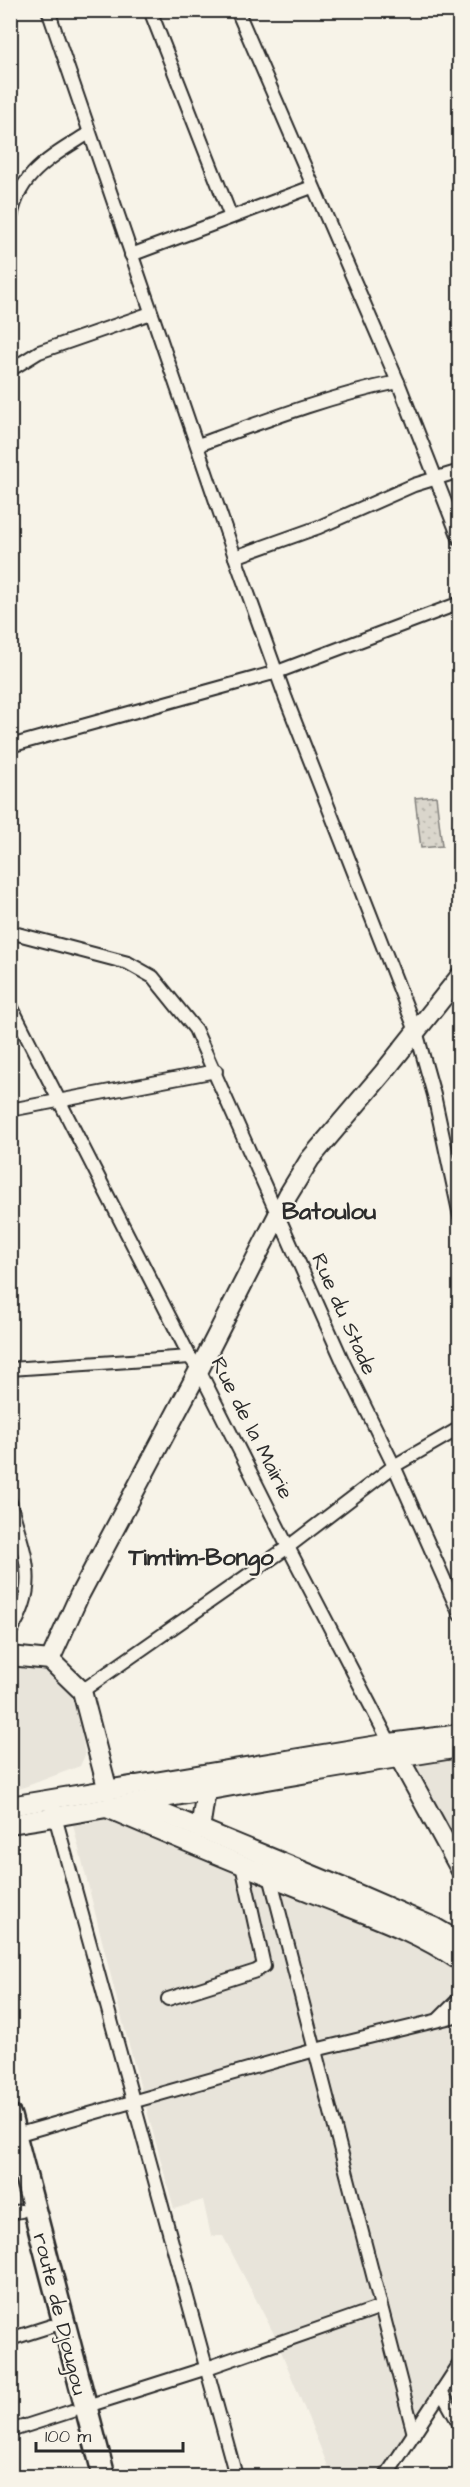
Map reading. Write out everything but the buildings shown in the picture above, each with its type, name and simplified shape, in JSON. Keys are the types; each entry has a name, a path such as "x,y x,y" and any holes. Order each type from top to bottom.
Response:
{"highway":[{"name":"route de Djougou","path":"12,2129 78,2409 89,2476"},
{"name":"route de Djougou","path":"10,2172 16,2212 51,2326 78,2409 104,2476"}],"main road":[{"path":"50,1660 79,1596 195,1363 279,1215 288,1195 310,1159 459,976"},
{"path":"10,1656 50,1660 82,1691 108,1800"},
{"path":"139,1804 395,1750 459,1734"},
{"path":"10,1824 52,1809 395,1750 459,1748"},
{"name":"Rue de la Mairie","path":"395,1750 459,1869"},
{"path":"200,1829 206,1791"},
{"path":"108,1800 139,1804 269,1856 409,1916 459,1942"},
{"path":"108,1800 242,1865 416,1934 435,1943 459,1961"},
{"path":"10,1806 52,1809"}],"street":[{"path":"48,10 235,557 353,874 416,1031 434,1095 459,1216"},
{"path":"150,10 231,217"},
{"path":"237,10 398,382 459,540"},
{"path":"10,225 18,191 35,170 89,133"},
{"path":"131,255 312,187"},
{"path":"10,370 39,352 151,313"},
{"path":"198,445 357,390 398,382"},
{"path":"235,557 318,527 414,485 459,471"},
{"path":"10,746 277,672 459,603"},
{"name":"Rue du Stade","path":"10,932 128,963 153,977 195,1029 216,1071 344,1364 394,1466 459,1615"},
{"name":"Rue de la Mairie","path":"10,1004 288,1547 395,1750"},
{"path":"10,1110 216,1071"},
{"path":"10,1369 195,1363"},
{"path":"82,1691 288,1547 394,1466 459,1428"},
{"path":"10,1502 27,1558 29,1575 26,1599 19,1619 10,1632"},
{"path":"52,1809 236,2476"},
{"path":"269,1856 269,1876 414,2434"},
{"path":"168,1999 256,1971 264,1966 242,1865"},
{"path":"438,2020 459,1998"},
{"path":"12,2129 133,2101 315,2050 459,2015"},
{"path":"10,2431 207,2368 381,2307"},
{"path":"10,2339 51,2326"},
{"path":"386,2476 459,2363"},
{"path":"441,2391 459,2425"}],"shaded area":[{"path":"436,796 442,846 421,848 415,798"},
{"path":"11,1663 44,1665 64,1683 77,1703 85,1755 80,1766 11,1792"},
{"path":"459,1756 459,1864 413,1764"},
{"path":"105,1812 459,1963 459,2355 377,2476 332,2476 274,2334 223,2236 211,2236 203,2200 174,2209 120,2012 71,1817"}],"district":[{"name":"Batoulou","path":"329,1212"},
{"name":"Timtim-Bongo","path":"201,1558"}]}
